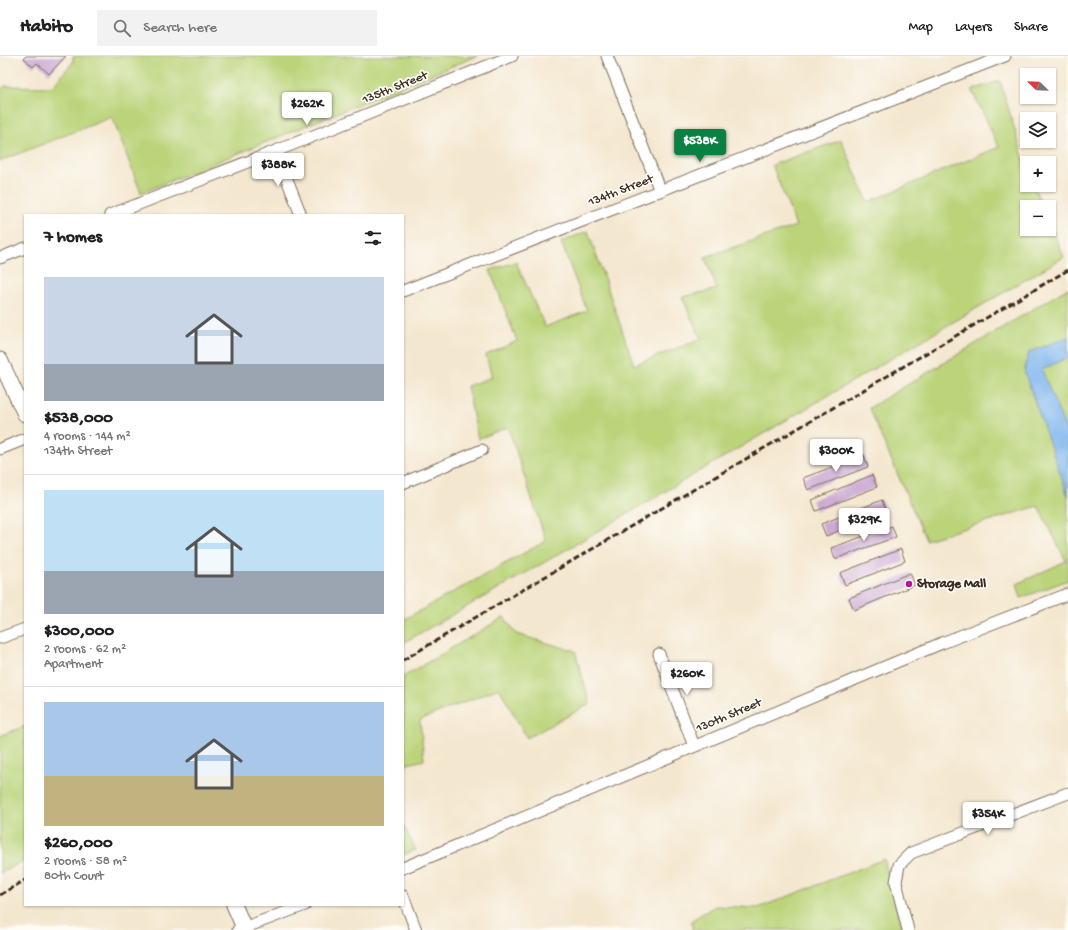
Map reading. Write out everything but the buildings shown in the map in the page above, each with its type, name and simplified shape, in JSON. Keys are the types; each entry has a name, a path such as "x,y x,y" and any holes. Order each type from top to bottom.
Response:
{"main road":[{"path":"0,360 24,412"},
{"path":"234,906 242,929"}],"street":[{"name":"135th Street","path":"113,214 276,151 512,56"},
{"path":"607,56 660,191"},
{"name":"134th Street","path":"404,291 660,191 981,60 1006,56"},
{"path":"276,151 301,214"},
{"path":"0,258 24,248"},
{"path":"0,449 24,439"},
{"path":"404,483 482,450"},
{"name":"130th Street","path":"404,868 942,643 1068,594"},
{"path":"0,638 24,629"},
{"path":"659,654 694,746"},
{"path":"908,930 896,882 899,865 911,853 1068,793"},
{"path":"404,899 416,930"},
{"path":"242,929 302,906"}],"green space":[{"path":"73,56 477,56 141,193 112,117 0,161 0,90 5,86 52,87 73,62"},
{"path":"1000,81 1023,156 1020,156 1020,192 1036,192 1040,200 1020,200 1020,236 1055,236 1064,257 552,558 404,642 404,619 546,541 508,427 478,439 467,386 492,377 486,355 517,341 490,270 516,262 545,327 587,311 561,242 588,231 634,365 701,339 682,297 717,289 705,257 796,226 772,165 841,140 868,202 999,147 972,90"},
{"path":"1068,288 1068,580 1021,598 1017,584 1066,561 1038,506 926,540 869,408"},
{"path":"504,617 516,634 575,651 590,704 527,738 499,688 420,720 424,760 404,765 404,676"},
{"path":"24,726 24,861 0,873 0,736"},
{"path":"404,827 416,850 404,855"},
{"path":"884,859 903,930 692,930 692,920 715,906 758,908"}],"water":[{"path":"1068,337 1068,357 1042,370 1068,435 1068,496 1024,371 1029,352"}],"railway":[{"path":"404,659 1068,270"},
{"path":"0,895 24,881"}],"place":[{"name":"Storage Mall","path":"909,584"}]}
